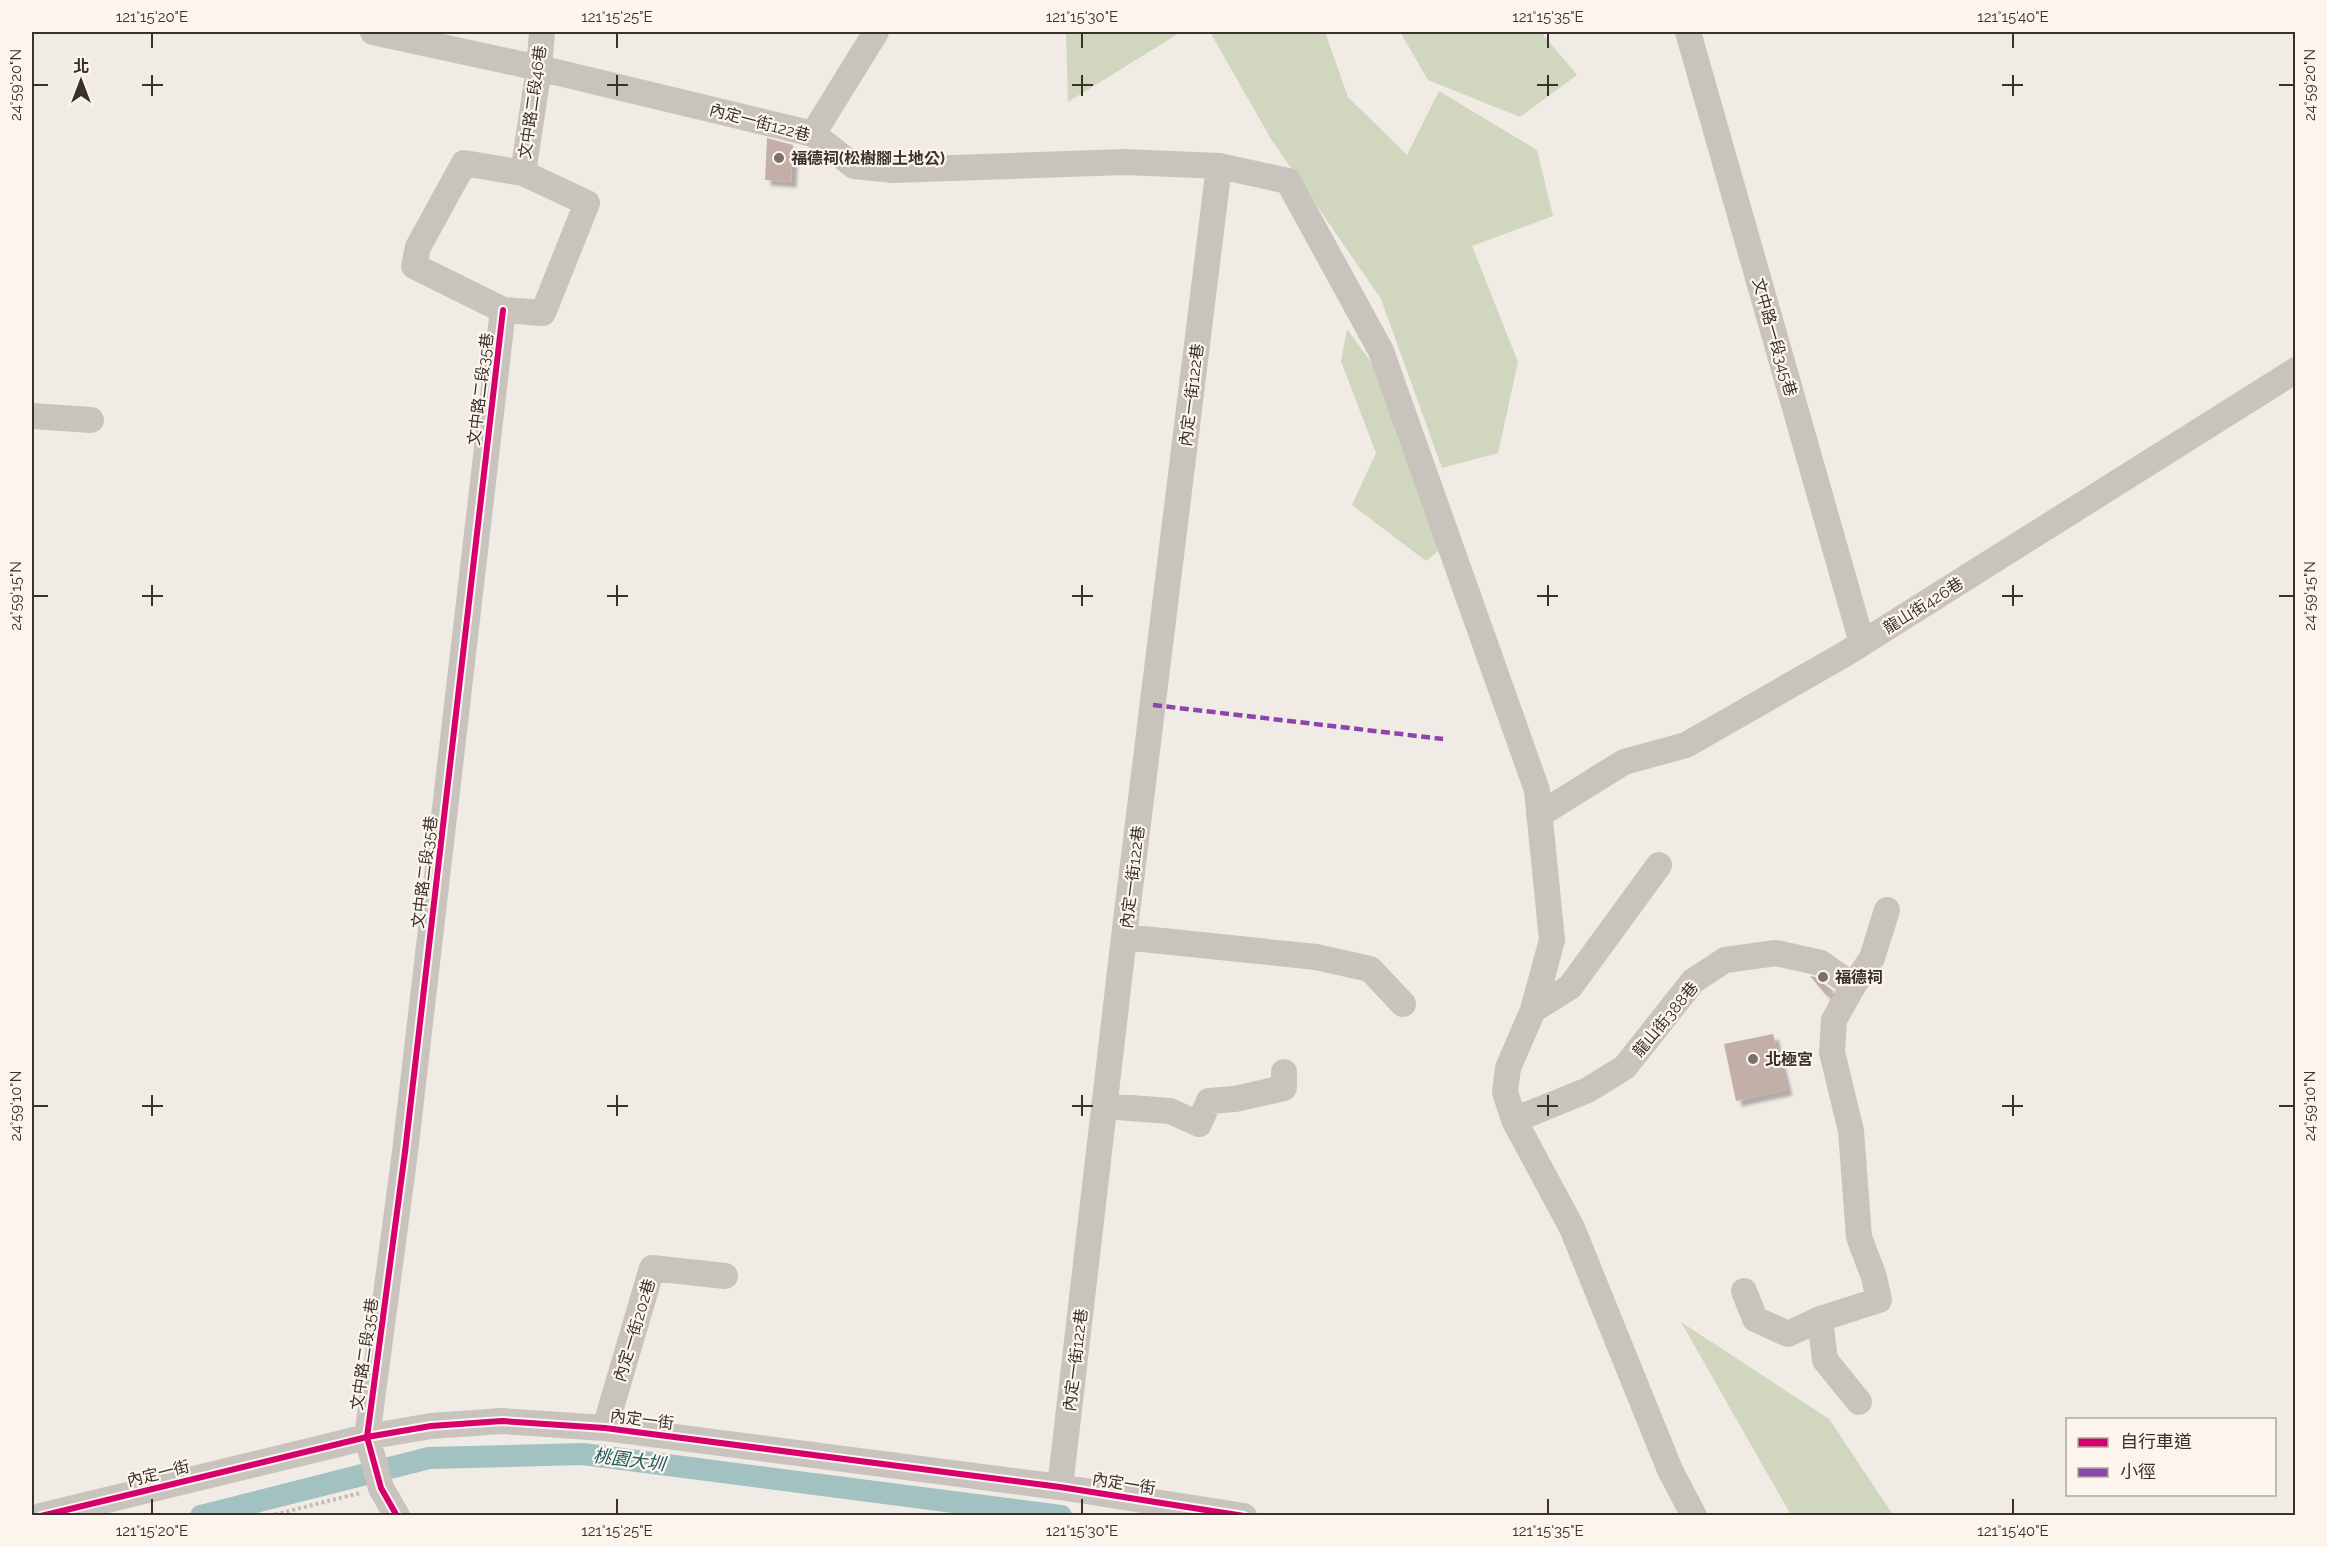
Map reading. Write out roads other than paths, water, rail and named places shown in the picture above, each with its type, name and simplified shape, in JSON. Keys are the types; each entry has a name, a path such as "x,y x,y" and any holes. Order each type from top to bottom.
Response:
{"street":[{"name":"內定一街122巷","path":"373,32 539,68 813,134 854,166 894,170 1125,162 1219,166 1124,937 1060,1487"},
{"name":"文中路二段46巷","path":"523,173 539,68 542,32"},
{"path":"813,134 876,32"},
{"name":"文中路一段345巷","path":"1688,32 1862,643"},
{"path":"464,164 523,173 587,203 543,313 503,310 414,266 418,247 464,164"},
{"path":"1219,166 1288,182 1381,351 1537,790 1552,940 1533,1011 1508,1068 1505,1092 1514,1120 1572,1228 1670,1470 1694,1515"},
{"name":"文中路二段35巷","path":"367,1437 405,1152 503,310"},
{"name":"龍山街426巷","path":"1539,815 1624,762 1686,745 1862,643 2295,370"},
{"path":"32,416 91,420"},
{"path":"1533,1011 1570,987 1659,865"},
{"path":"1744,1291 1755,1319 1788,1334 1821,1319 1879,1300 1874,1276 1859,1237 1851,1131 1832,1052 1834,1020 1872,958 1887,910"},
{"path":"1124,937 1316,957 1370,969 1403,1004"},
{"name":"龍山街388巷","path":"1514,1120 1588,1090 1624,1067 1693,981 1725,960 1776,953 1821,963 1853,986"},
{"path":"1104,1106 1170,1111 1199,1124 1209,1101 1235,1099 1284,1088 1284,1072"},
{"name":"內定一街202巷","path":"605,1428 652,1268 725,1276"},
{"path":"1821,1319 1825,1360 1859,1402"},
{"name":"內定一街","path":"41,1515 367,1437 430,1426 502,1421 605,1428 1060,1487 1244,1515"},
{"path":"367,1437 381,1488 397,1515"}],"waterway":[{"name":"桃園大圳","path":"201,1516 429,1458 583,1454 1061,1516"}],"place":[{"name":"福德祠(松樹腳土地公)","path":"779,158"},
{"name":"福德祠","path":"1823,977"},
{"name":"北極宮","path":"1753,1059"}]}
